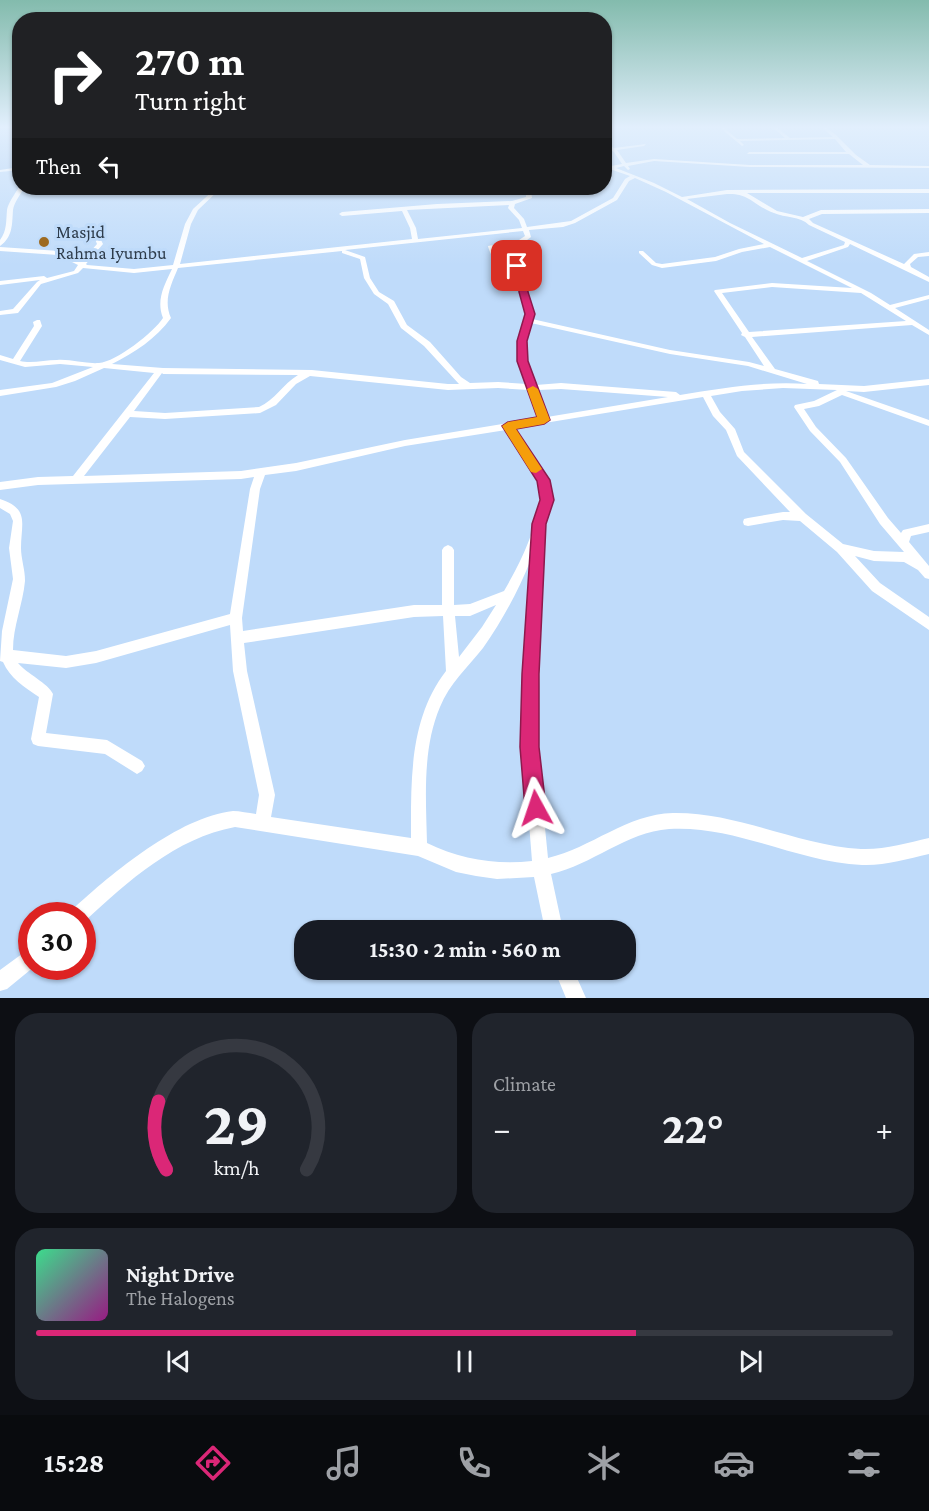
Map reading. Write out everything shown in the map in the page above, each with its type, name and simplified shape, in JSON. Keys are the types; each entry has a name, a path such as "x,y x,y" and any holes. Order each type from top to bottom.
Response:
{"street":[{"path":"624,173 683,198 728,224 862,291 929,333"},
{"path":"630,173 633,176"},
{"path":"0,284 334,251 573,222 615,198 627,180 633,176"},
{"path":"921,191 929,196"},
{"path":"683,198 741,192 929,191"},
{"path":"741,192 775,212 805,219 929,280"},
{"path":"0,244 6,237 9,221 12,218 10,209 17,195"},
{"path":"0,393 58,384 100,366 145,339 166,321 164,295 194,212 211,195"},
{"path":"342,214 512,203 530,198 530,195"},
{"path":"512,203 514,213 526,229 528,237 520,242 488,245 492,257 496,260 524,270 523,292 529,309 529,320 521,347 522,361 544,420"},
{"path":"404,209 413,228 416,242"},
{"path":"805,219 814,213 821,212 929,211"},
{"path":"0,223 9,221"},
{"path":"0,314 15,311 39,283 72,274 81,266 99,240 64,233"},
{"path":"462,237 478,241"},
{"path":"803,260 846,246 848,242"},
{"path":"642,252 654,264 662,266 716,259 741,250 772,245"},
{"path":"0,249 59,253 81,266 134,271"},
{"path":"334,251 355,254 363,258 367,278 376,293 391,303 404,326 427,344 458,379 469,386"},
{"path":"908,268 907,264 911,258 929,254"},
{"path":"783,385 745,335 717,291 772,285 862,291"},
{"path":"890,307 929,297"},
{"path":"529,320 670,352 749,364 838,391 929,423"},
{"path":"15,362 38,326 37,322"},
{"path":"745,335 914,323"},
{"path":"0,357 25,365 60,362 160,371 312,373 401,384 561,386 688,397"},
{"path":"76,480 91,458 130,414 160,371"},
{"path":"130,414 165,416 260,410 271,407 297,378 312,373"},
{"path":"0,486 76,480 261,472 508,426 706,394 783,385 838,391 929,382"},
{"path":"838,391 816,404 798,407 813,429 843,460 884,521 925,570"},
{"path":"706,394 717,414 730,429 740,454 802,517 840,548 876,587 929,624"},
{"path":"419,848 423,738 432,708 453,671 477,646 509,595 547,500 543,480 508,426"},
{"path":"261,472 255,489 236,618 240,671 267,795 262,822"},
{"path":"0,503 14,511 20,523 15,561 19,576 4,655 16,671 46,694 38,739 107,747 137,766"},
{"path":"748,522 783,516 802,517"},
{"path":"539,524 531,674 530,747 541,869 552,920"},
{"path":"903,541 907,533 929,528"},
{"path":"840,548 874,556 906,557 925,570"},
{"path":"448,550 448,611 453,671"},
{"path":"238,638 414,610 470,610 509,595"},
{"path":"4,655 66,662 96,657 236,618"},
{"path":"93,902 148,858 195,830 235,819 419,848 438,859 497,872 541,869 576,857 617,834 668,821 708,824 862,857 929,846"},
{"path":"0,982 18,968"},
{"path":"568,980 576,998"}],"slow traffic":[{"path":"533,389 544,420 508,426 536,469"}],"place":[{"name":"Masjid Rahma Iyumbu","path":"44,242"}],"route":[{"path":"517,266 524,270 523,292 530,314 522,341 522,361 544,420 508,426 543,480 547,500 539,524 531,674 530,747 536,808"}]}
